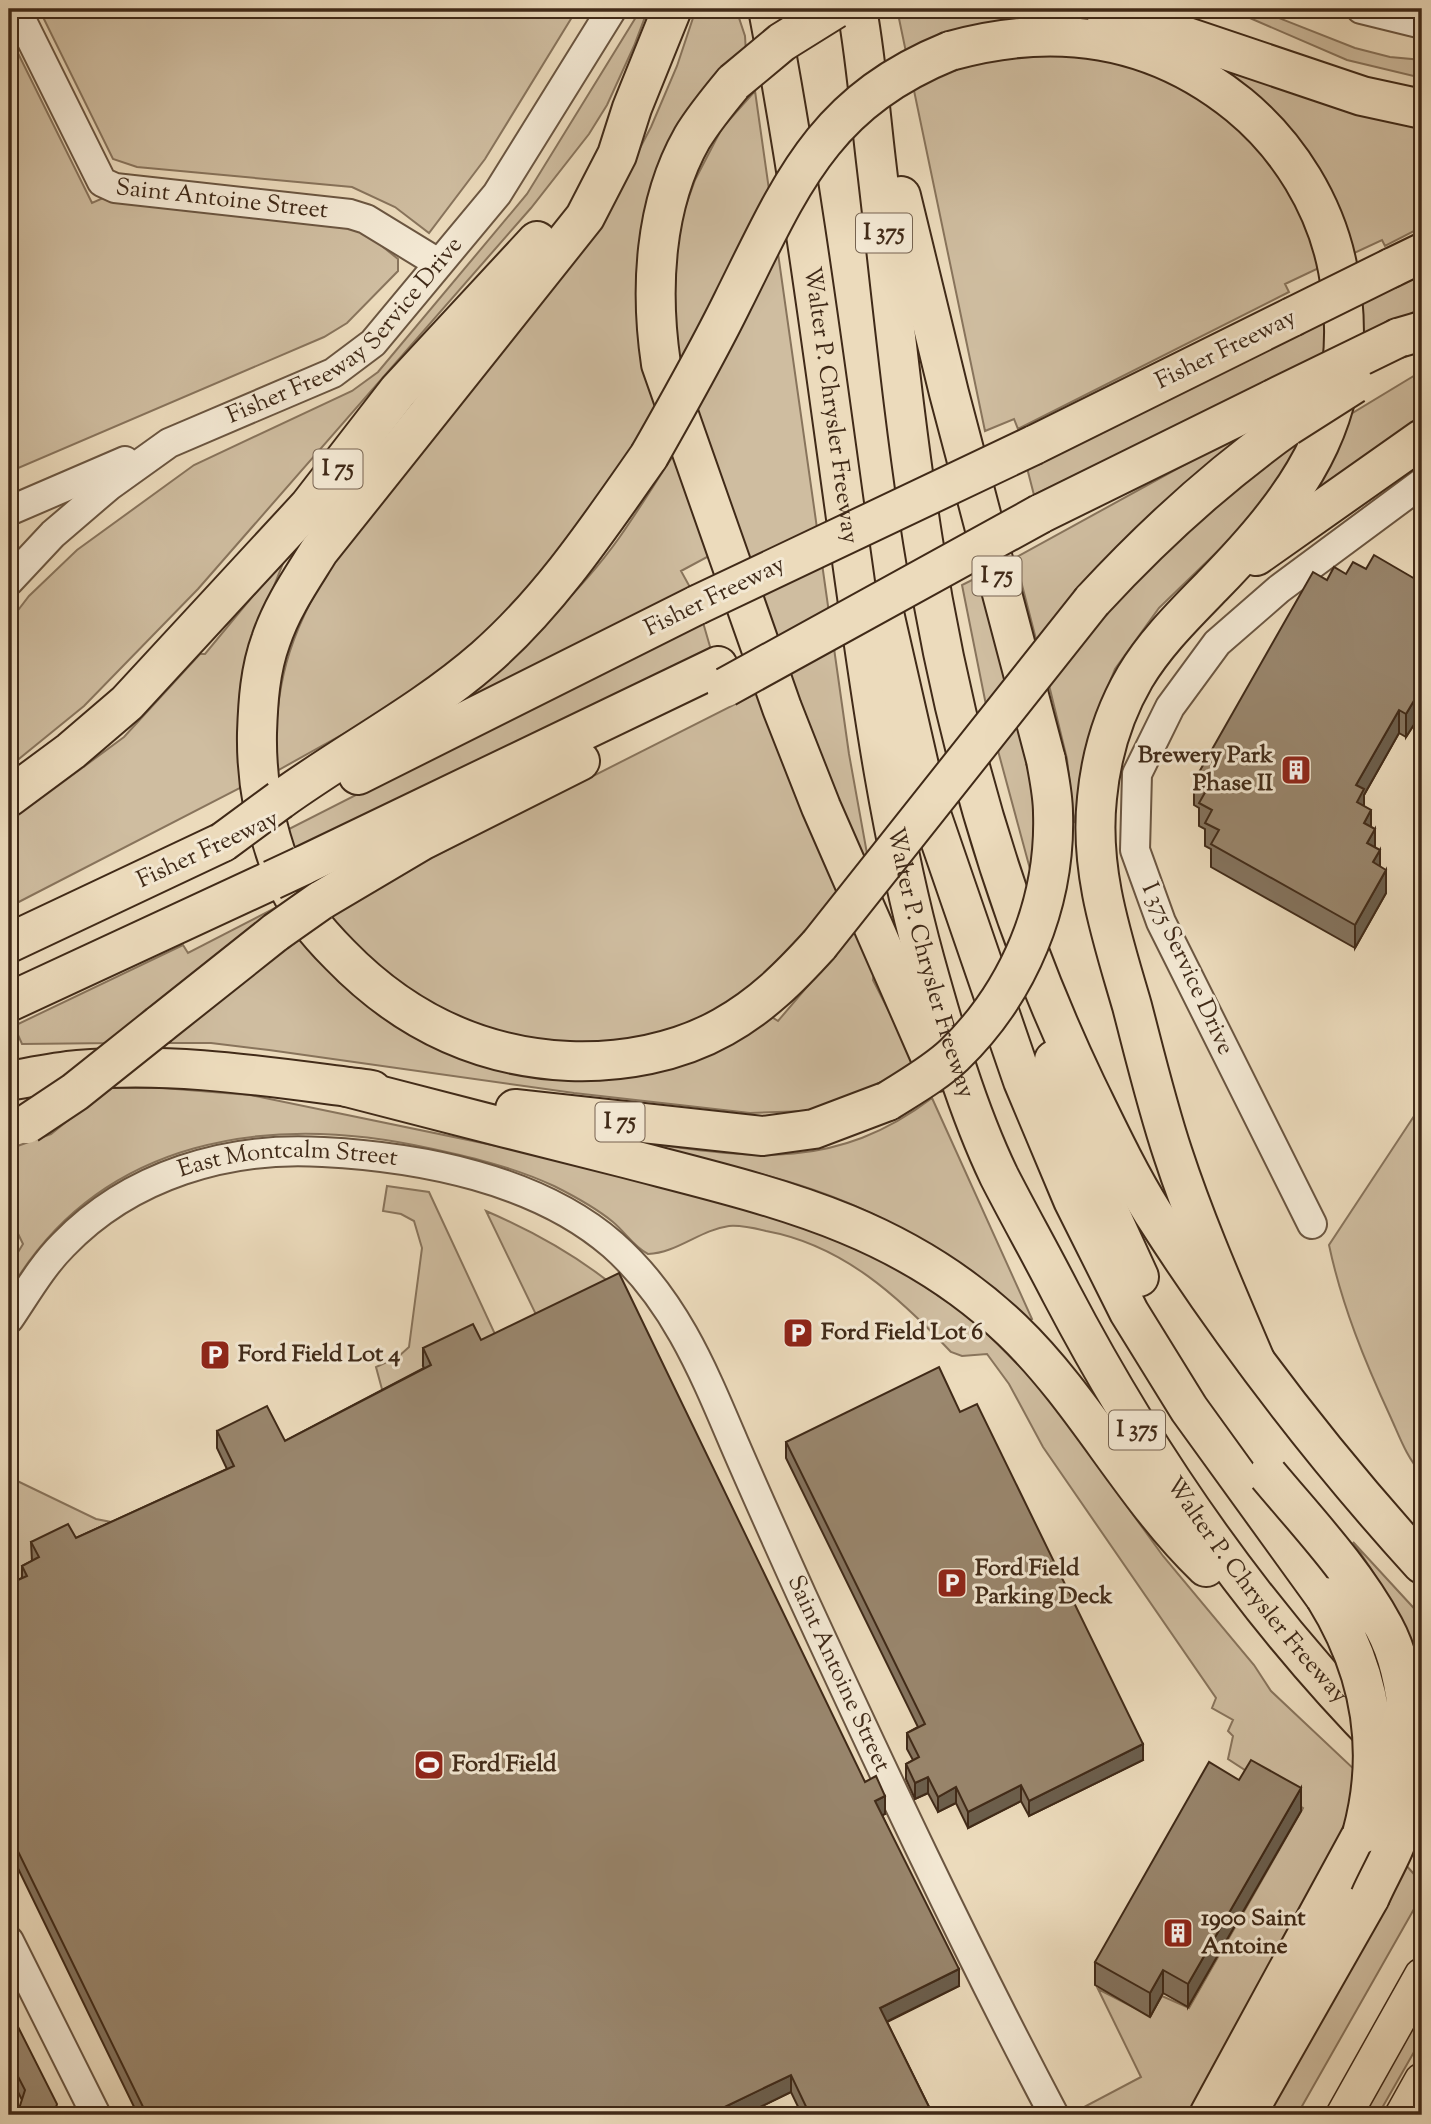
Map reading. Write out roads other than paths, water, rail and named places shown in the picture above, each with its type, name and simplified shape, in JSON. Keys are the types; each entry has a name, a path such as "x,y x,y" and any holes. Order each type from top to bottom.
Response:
{"highway":[{"name":"I 75","path":"9,797 71,751 127,703 309,506 398,391 556,219 632,108 672,9"},
{"name":"Walter P. Chrysler Freeway","path":"768,9 789,123 866,666 897,845 925,961 954,1055 998,1173 1108,1383 1134,1426 1218,1550 1311,1666 1422,1783"},
{"path":"1104,9 1362,96 1422,109"},
{"path":"1184,9 1334,75 1422,98"},
{"name":"I 75","path":"9,1081 77,1070 213,1070 685,1130 763,1136 814,1129 888,1101 953,1056 981,1026 1018,971 1041,916 1052,856 1054,811 1046,760 850,13"},
{"path":"850,13 782,42 734,82 693,138 668,196 656,275 657,337 661,364 782,708 821,807 940,1079 998,1173"},
{"name":"I 375","path":"850,13 925,553 950,689 978,800 1007,892 1061,1033 1122,1157 1153,1212 1255,1360 1348,1482 1422,1564"},
{"path":"282,807 313,776 370,743 486,658 544,597 604,521 649,456 692,382 777,210 815,148 861,101 888,82 950,51 1002,39 1062,36 1125,45 1178,65 1227,95 1261,125 1293,162 1319,212 1336,260 1344,309 1343,364 1335,409 1290,496 1214,584 1168,631 1135,678 1123,702 1099,777 1095,845 1102,903 1173,1154 1255,1360"},
{"path":"632,108 617,155 585,217 319,551 285,606 270,641 258,692 257,755 261,798 287,885 319,934 362,978 419,1020 479,1046 541,1060 599,1062 657,1053 721,1028 776,992 819,945 1092,601 1154,534 1248,454 1280,413"},
{"name":"Fisher Freeway","path":"9,943 223,842 282,807 1034,445 1407,260"},
{"path":"812,280 896,676 928,805 1018,1068 1073,1200 1118,1291 1189,1409 1366,1596 1386,1630 1405,1701 1411,1780 1402,1826 1370,1897 1246,2115"},
{"path":"18,1129 75,1092 276,932 320,901 423,841 722,676 1040,514 1280,413 1412,341"},
{"path":"1214,584 1422,439"},
{"path":"9,1002 722,676"},
{"path":"1007,892 1075,1137 1130,1259 1186,1361 1346,1631 1360,1667 1374,1754 1372,1797 1362,1834 1209,2115"},
{"path":"347,1087 768,1195 844,1221 907,1250 974,1296 1013,1331 1061,1384 1138,1490 1186,1548 1311,1666"}],"main road":[{"path":"1345,2115 1422,1976"},
{"path":"1403,2115 1422,2081"}],"street":[{"name":"Saint Antoine Street","path":"16,9 102,182 115,188 350,214 366,219 438,262"},
{"name":"Fisher Freeway Service Drive","path":"9,581 63,526 109,486 169,443 333,373 373,343 497,194 611,9"},
{"path":"1361,9 1422,24"},
{"path":"9,511 169,443"},
{"name":"I 375 Service Drive","path":"1312,1224 1161,922 1147,888 1135,850 1137,774 1170,707 1217,643 1279,589 1422,483"},
{"name":"East Montcalm Street","path":"9,1319 60,1247 107,1207 142,1186 176,1171 236,1157 314,1151 385,1157 437,1167 504,1186 536,1199 611,1244"},
{"name":"Saint Antoine Street","path":"611,1244 670,1310 695,1353 800,1592 1045,2112"},
{"path":"9,1941 96,2115"}],"place":[{"name":"Brewery Park Phase II","path":"1296,770"},
{"name":"Ford Field Lot 6","path":"798,1333"},
{"name":"Ford Field Lot 4","path":"215,1355"},
{"name":"Ford Field Parking Deck","path":"952,1583"},
{"name":"Ford Field","path":"429,1765"},
{"name":"1900 Saint Antoine","path":"1178,1933"}]}
